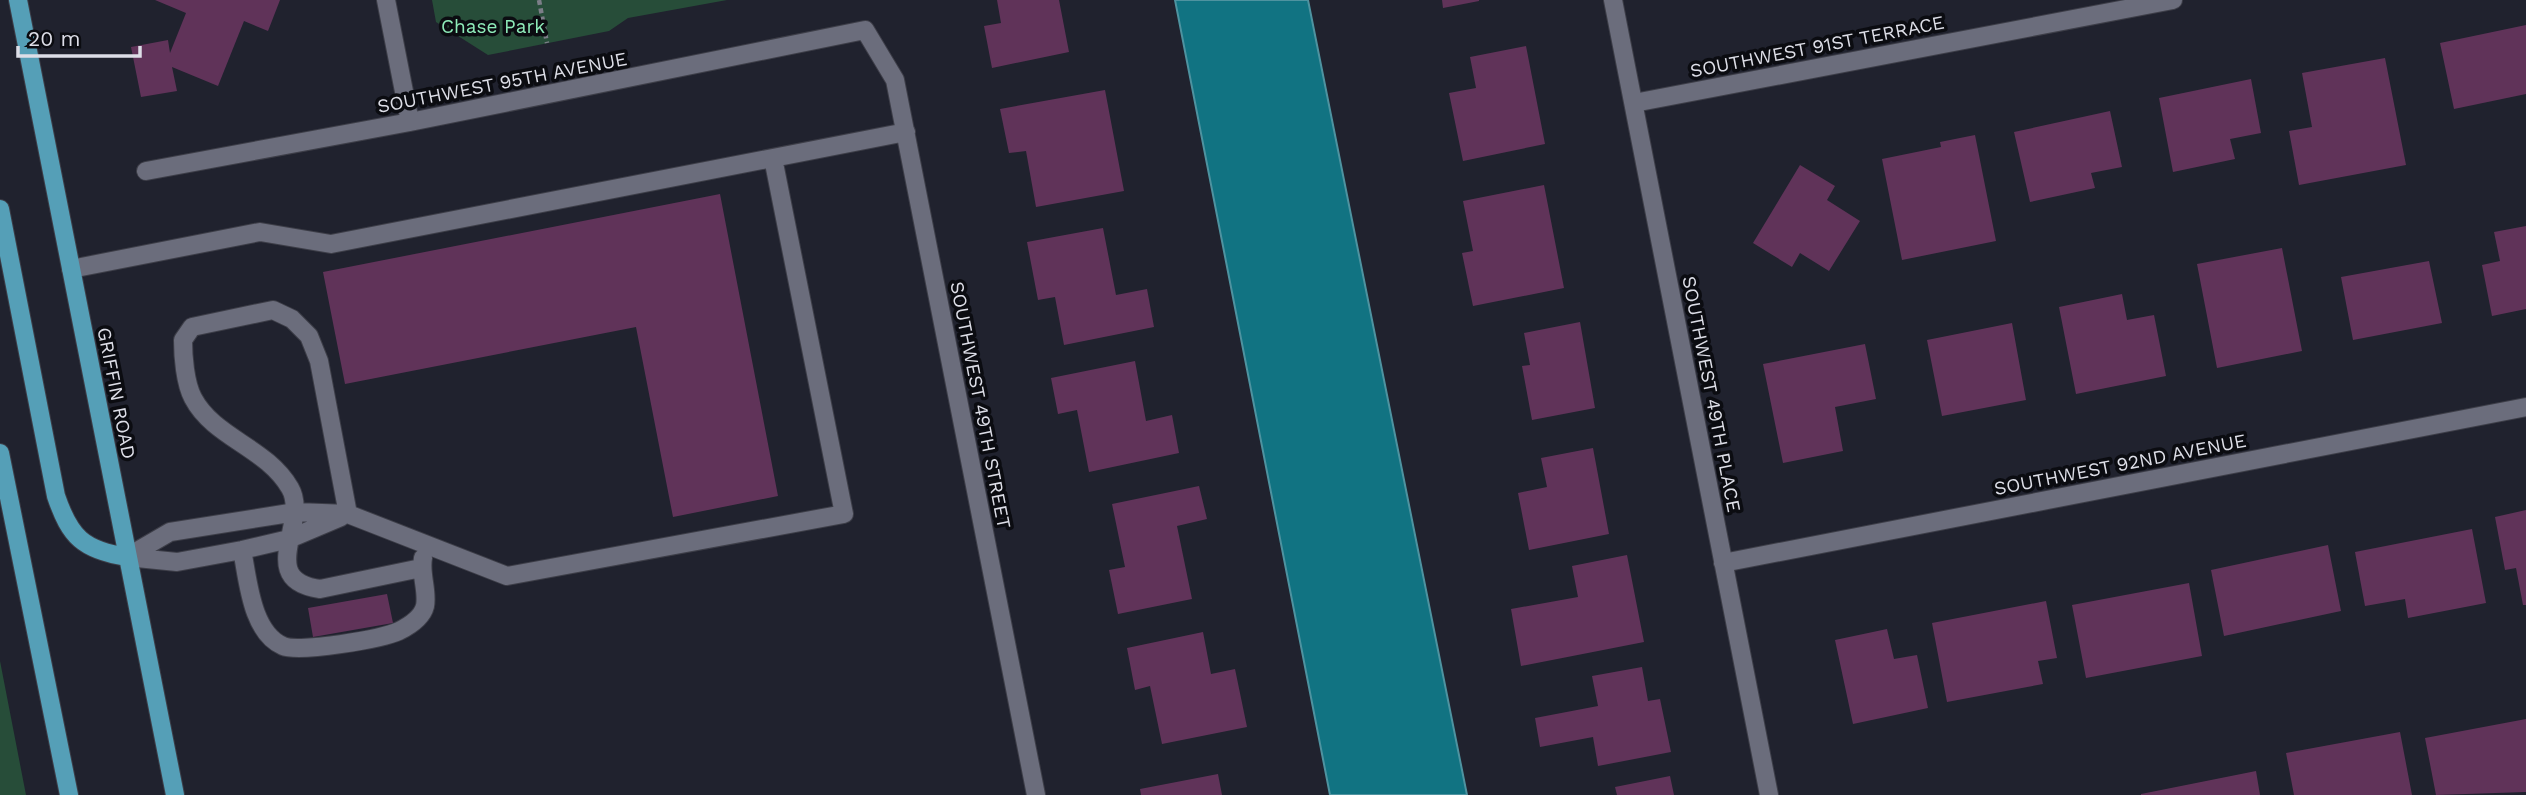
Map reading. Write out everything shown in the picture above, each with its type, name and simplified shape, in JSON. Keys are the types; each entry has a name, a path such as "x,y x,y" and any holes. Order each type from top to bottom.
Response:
{"main road":[{"name":"GRIFFIN ROAD","path":"18,0 175,795"},
{"path":"0,209 53,482 63,516 75,537 100,553 127,557"},
{"path":"0,453 69,795"}],"street":[{"path":"386,0 410,122"},
{"name":"SOUTHWEST 49TH PLACE","path":"1613,0 1769,795"},
{"name":"SOUTHWEST 91ST TERRACE","path":"1634,103 2173,0"},
{"name":"SOUTHWEST 95TH AVENUE","path":"146,171 410,122 865,30"},
{"name":"SOUTHWEST 49TH STREET","path":"865,30 895,80 1036,795"},
{"path":"71,269 260,232 331,244 906,132"},
{"path":"127,557 170,532 296,512 348,514 507,576 844,514 773,158"},
{"path":"348,514 319,361 309,336 292,318 273,310 192,327 183,340 192,397 211,421 276,466 292,491 296,512 285,556 292,576 304,587 320,589 421,568"},
{"name":"SOUTHWEST 92ND AVENUE","path":"1723,563 2526,407"},
{"path":"127,557 177,562 242,550 289,539 348,514"},
{"path":"242,550 255,612 266,631 282,645 305,649 396,633 415,622 425,606 421,568 425,543"}],"path":[{"path":"539,0 547,43"}],"green space":[{"name":"Chase Park","path":"432,0 727,0 628,18 609,31 488,55 436,22"},
{"path":"0,661 26,795 0,795"}],"water":[{"path":"1175,0 1308,0 1467,795 1330,795"}],"building":[{"path":"155,0 280,0 268,31 244,21 218,86 172,67 177,91 141,97 131,47 168,40 170,53 186,13"},
{"path":"997,0 1059,0 1069,52 992,68 984,26 1001,23"},
{"path":"1442,0 1479,0 1479,1 1443,8"},
{"path":"2526,25 2526,94 2454,109 2440,43"},
{"path":"1526,46 1545,144 1463,161 1449,93 1476,88 1470,57"},
{"path":"2385,58 2406,165 2299,185 2289,131 2312,127 2302,73"},
{"path":"2251,79 2261,133 2230,139 2235,159 2173,172 2159,98"},
{"path":"1105,90 1124,191 1036,207 1026,151 1009,153 1000,109"},
{"path":"2110,111 2122,167 2091,173 2095,188 2030,202 2014,132"},
{"path":"1975,135 1996,241 1902,260 1882,159 1941,147 1940,142"},
{"path":"1800,165 1835,186 1827,200 1860,221 1829,271 1800,253 1792,267 1753,243"},
{"path":"1544,185 1564,288 1473,306 1462,253 1473,251 1463,201"},
{"path":"720,194 778,496 673,517 636,327 345,384 323,272"},
{"path":"2526,226 2526,309 2492,316 2482,265 2500,261 2494,232"},
{"path":"1103,228 1116,295 1147,289 1154,327 1064,345 1055,297 1038,300 1027,242"},
{"path":"2282,248 2302,351 2217,368 2197,264"},
{"path":"2429,261 2442,323 2353,340 2341,277"},
{"path":"2122,294 2127,320 2154,315 2166,376 2076,394 2059,307"},
{"path":"1580,322 1595,408 1532,420 1522,366 1530,365 1524,333"},
{"path":"2012,323 2026,400 1942,416 1927,340"},
{"path":"1865,344 1876,399 1835,407 1843,451 1783,463 1763,364"},
{"path":"1135,361 1146,421 1172,415 1179,453 1089,472 1077,410 1058,414 1051,378"},
{"path":"1593,448 1609,534 1529,550 1518,493 1547,487 1541,458"},
{"path":"1199,486 1207,519 1177,526 1192,599 1118,614 1109,570 1125,567 1112,504"},
{"path":"2526,510 2526,605 2523,605 2516,568 2505,570 2495,517"},
{"path":"2472,529 2486,603 2408,618 2405,599 2365,606 2355,552"},
{"path":"2328,545 2341,611 2224,636 2211,570"},
{"path":"1627,555 1644,642 1521,666 1511,609 1578,597 1572,566"},
{"path":"2189,583 2202,656 2086,678 2072,605"},
{"path":"387,594 393,623 313,637 308,608"},
{"path":"2046,601 2057,658 2038,661 2043,684 1947,702 1932,623"},
{"path":"1887,629 1894,659 1917,655 1928,708 1853,724 1835,640"},
{"path":"1203,632 1211,674 1235,669 1247,727 1162,744 1150,686 1135,690 1127,648"},
{"path":"1642,667 1648,701 1660,699 1671,752 1598,766 1593,737 1540,747 1535,718 1598,706 1592,676"},
{"path":"2526,719 2526,792 2436,795 2425,738"},
{"path":"2400,732 2412,795 2294,795 2286,753"},
{"path":"2256,771 2260,795 2141,795 2141,794"},
{"path":"1218,774 1222,795 1141,795 1140,789"},
{"path":"1670,776 1674,795 1617,795 1615,787"}]}
